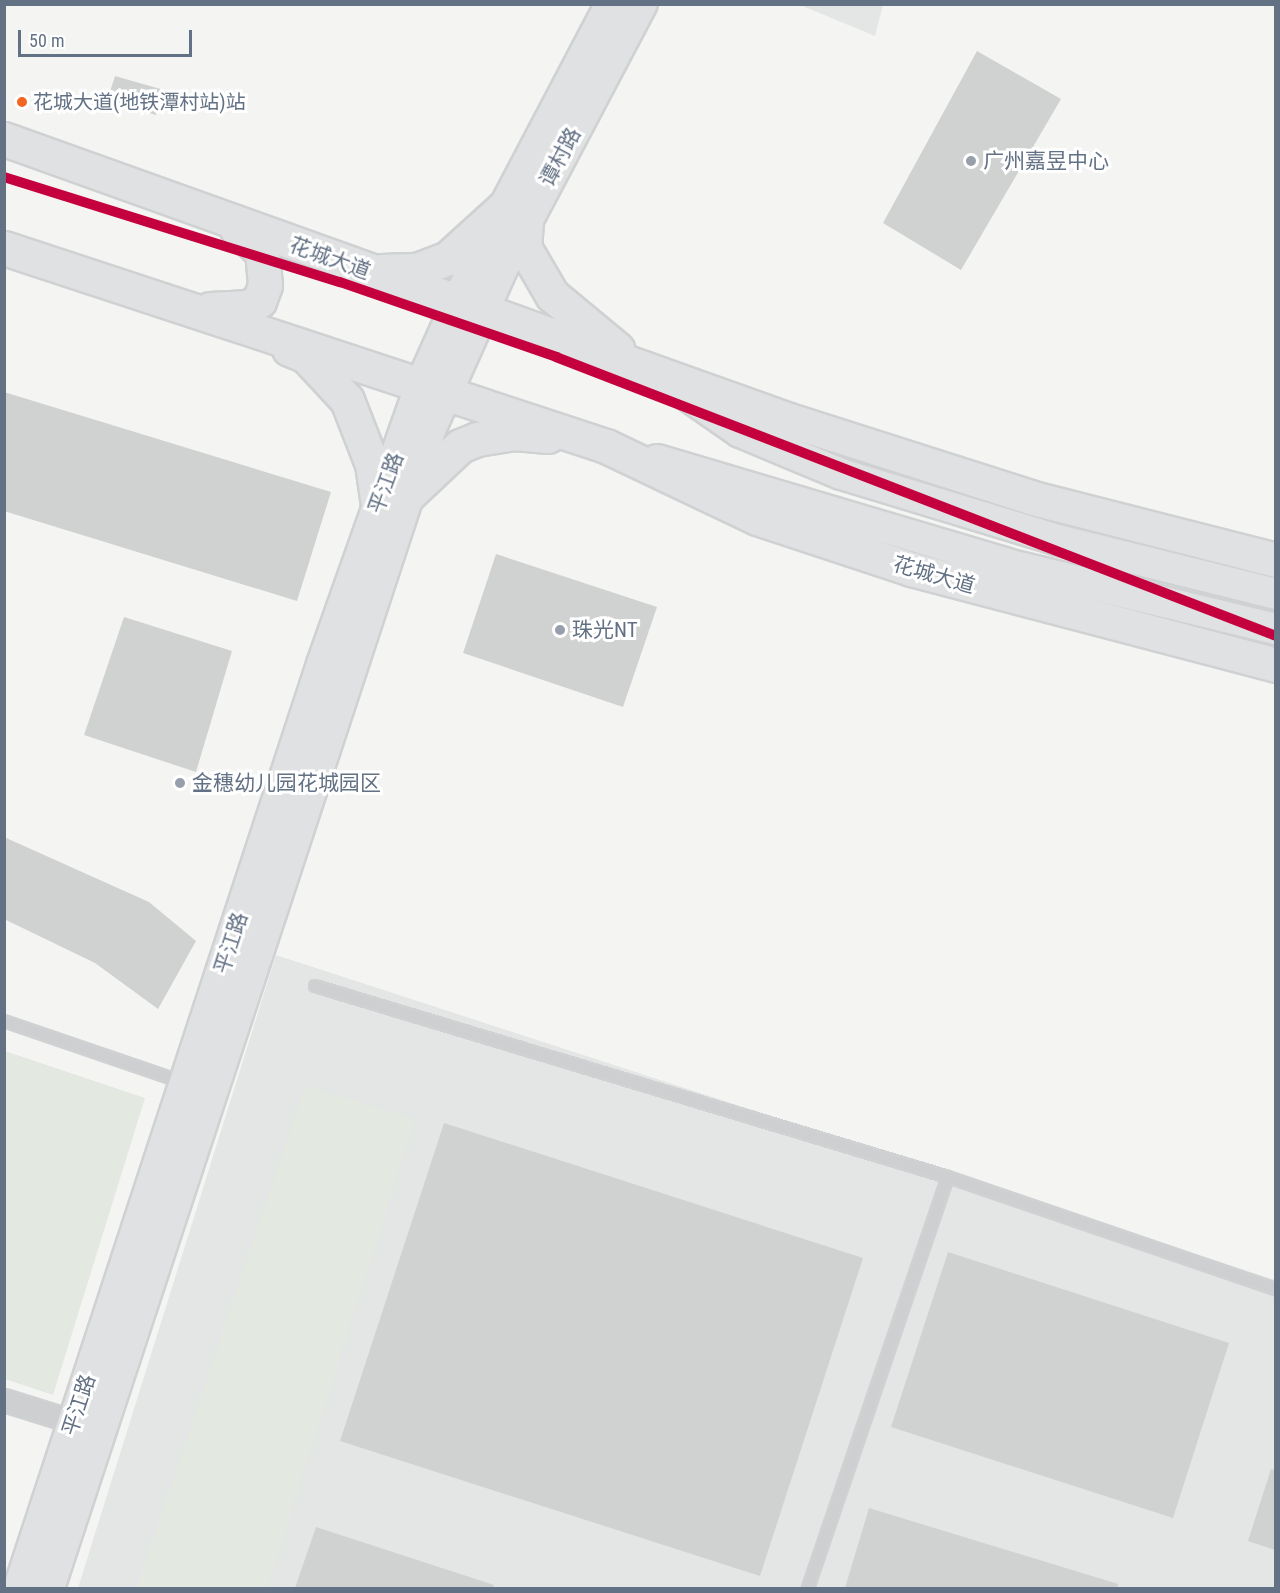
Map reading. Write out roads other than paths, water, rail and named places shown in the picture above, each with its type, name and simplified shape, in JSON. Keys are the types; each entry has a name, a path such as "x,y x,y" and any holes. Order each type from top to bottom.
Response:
{"main road":[{"name":"花城大道","path":"4,139 364,271 657,374 1033,498 1275,560"},
{"path":"364,271 431,267 515,214 524,247 552,295 601,338 657,374"},
{"path":"193,308 237,308 259,301 267,270 262,252 228,222"},
{"name":"花城大道","path":"4,248 434,386 606,446 703,496 889,562 1275,665"},
{"path":"193,308 306,356 328,377 361,429 392,500 452,453 477,439 514,433 606,446"}],"street":[{"name":"谭村路","path":"469,308 515,214 611,4"},
{"name":"谭村路","path":"515,214 642,4"},
{"name":"平江路","path":"49,1588 87,1426 185,1083 392,500 434,386 469,308"},
{"name":"花城大道","path":"657,374 740,432 841,474 1058,540 1275,594"},
{"name":"花城大道","path":"606,446 1007,564 1275,629"},
{"name":"平江路","path":"19,1588 87,1426 392,500"},
{"path":"4,1400 87,1426"}],"lane":[{"path":"315,986 948,1177 1275,1289"},
{"path":"4,1021 185,1083"},
{"path":"808,1588 948,1177"}],"place":[{"name":"花城大道(地铁潭村站)站","path":"22,102"},
{"name":"广州嘉昱中心","path":"971,161"},
{"name":"珠光NT","path":"560,630"},
{"name":"金穗幼儿园花城园区","path":"180,783"}]}
